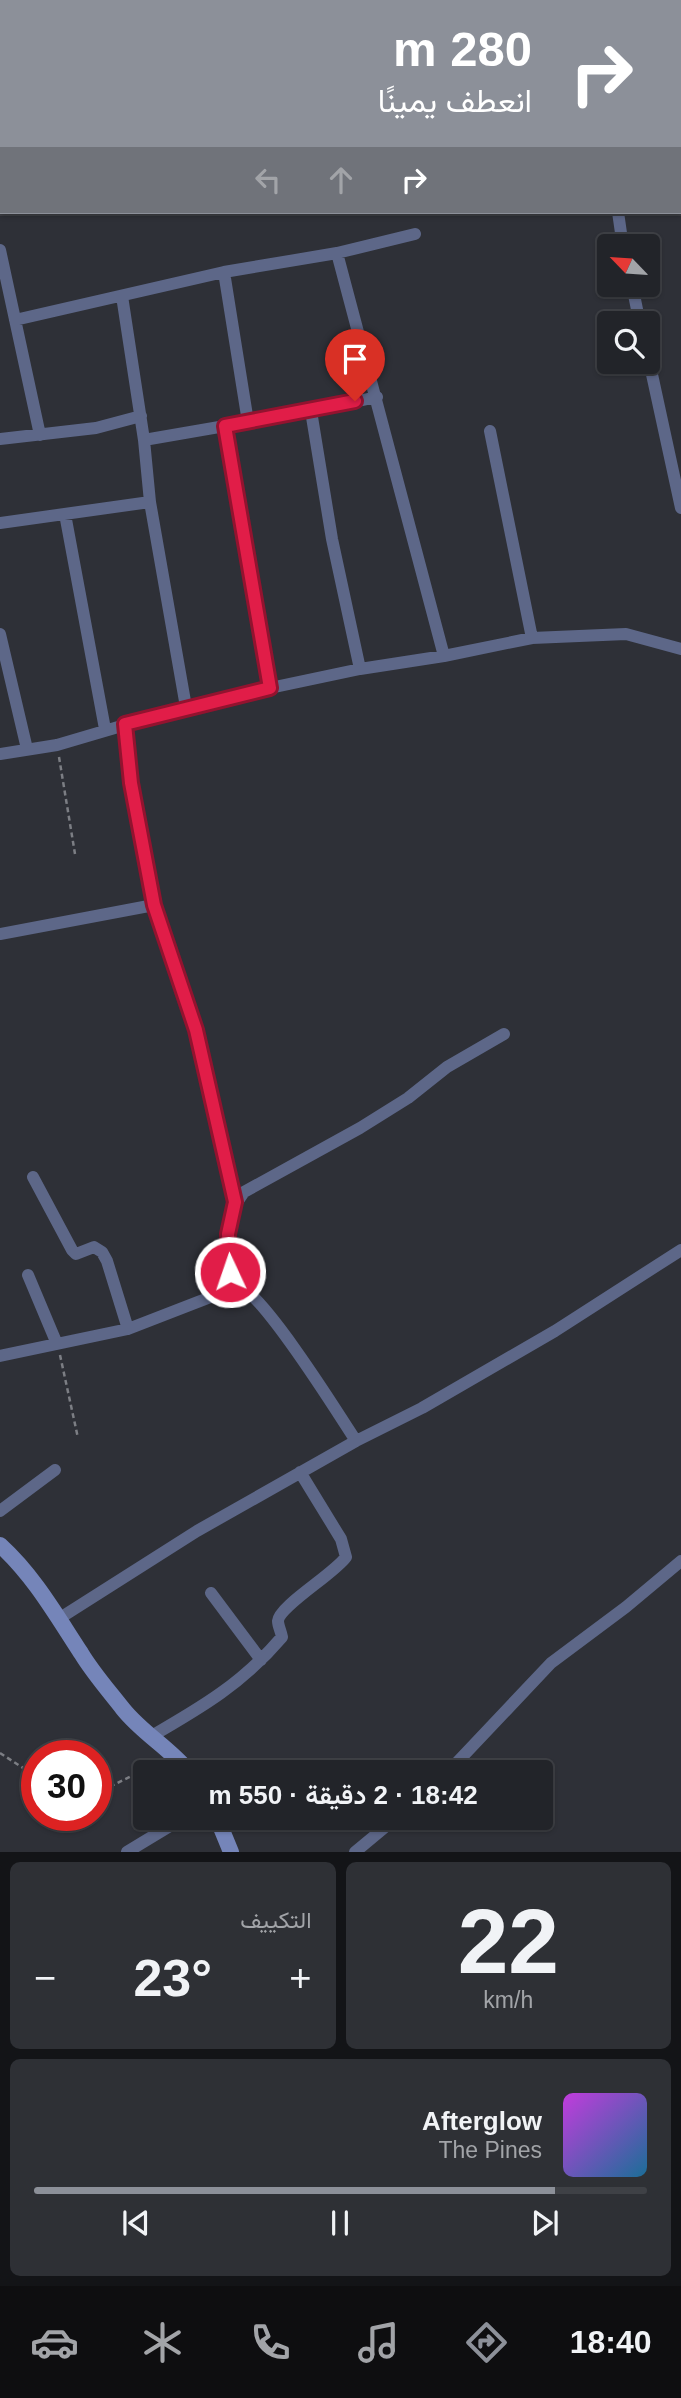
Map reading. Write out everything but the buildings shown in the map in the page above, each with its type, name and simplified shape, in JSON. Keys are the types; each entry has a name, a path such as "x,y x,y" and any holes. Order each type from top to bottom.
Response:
{"street":[{"path":"618,214 622,234"},
{"path":"15,320 224,272 337,253 415,234"},
{"path":"0,250 40,435"},
{"path":"337,253 444,656"},
{"path":"224,272 248,422"},
{"path":"121,296 141,416 149,502 186,708"},
{"path":"652,374 681,508"},
{"path":"144,440 377,397"},
{"path":"311,411 332,539 360,669"},
{"path":"0,439 96,428 141,416"},
{"path":"225,426 270,688"},
{"path":"490,431 532,638"},
{"path":"0,523 149,502"},
{"path":"65,514 106,729"},
{"path":"0,634 27,749"},
{"path":"0,754 57,745 106,729 270,688 532,638 626,634 681,649"},
{"path":"125,724 131,783 154,905 196,1030 235,1202 228,1234 232,1288"},
{"path":"0,934 154,905"},
{"path":"235,1202 253,1186 359,1128 408,1098 447,1067 504,1034"},
{"path":"33,1177 72,1251 76,1254 94,1247 102,1252 128,1329"},
{"path":"60,1618 197,1531 356,1441 422,1408 555,1331 681,1250"},
{"path":"29,1275 57,1344"},
{"path":"0,1356 128,1329 239,1286 253,1295 290,1343 356,1441"},
{"path":"0,1511 55,1470"},
{"path":"150,1737 216,1698 261,1660 282,1637 278,1623 281,1615 302,1594 331,1574 346,1557 341,1539 300,1472"},
{"path":"0,1545 18,1561 60,1618 82,1655 126,1713 179,1760"},
{"path":"459,1760 551,1663 681,1562"},
{"path":"211,1593 261,1660"},
{"path":"127,1852 163,1830"},
{"path":"222,1830 231,1852"},
{"path":"355,1852 382,1830"}],"path":[{"path":"57,745 75,854"},
{"path":"57,1344 78,1438"},
{"path":"0,1753 21,1767"},
{"path":"112,1786 175,1755"}],"route":[{"path":"230,1272 228,1234 235,1202 196,1030 154,905 131,783 125,724 270,688 225,426 355,401"}]}
